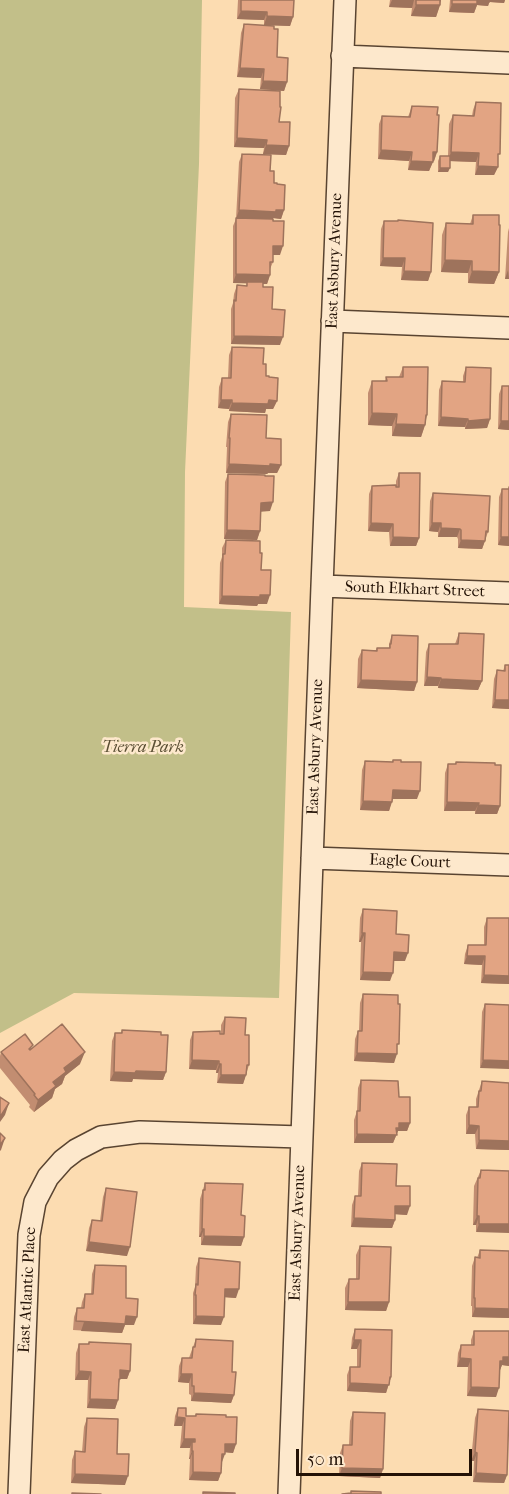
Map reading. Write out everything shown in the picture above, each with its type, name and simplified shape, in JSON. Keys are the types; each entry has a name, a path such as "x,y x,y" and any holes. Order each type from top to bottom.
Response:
{"street":[{"name":"East Asbury Avenue","path":"289,1494 321,586 345,0"},
{"path":"342,56 509,63"},
{"path":"332,321 509,328"},
{"name":"South Elkhart Street","path":"321,586 509,593"},
{"name":"Eagle Court","path":"312,858 509,865"},
{"name":"East Atlantic Place","path":"20,1494 29,1235 35,1202 48,1177 63,1160 76,1150 101,1137 140,1132 302,1137"}],"green space":[{"name":"Tierra Park","path":"0,0 202,0 199,164 185,472 184,607 291,612 279,998 74,993 0,1033"}],"building":[{"path":"241,0 294,0 293,17 267,16 267,12 241,11"},
{"path":"416,0 440,0 440,5 416,5"},
{"path":"452,0 477,0 477,4 452,4"},
{"path":"244,24 274,26 274,29 278,29 277,57 288,58 287,82 263,81 264,69 240,68"},
{"path":"239,89 280,91 279,122 290,122 289,146 266,145 267,140 237,138"},
{"path":"476,102 501,103 498,167 478,166 479,153 451,152 453,115 474,116"},
{"path":"412,106 438,107 437,152 433,152 433,162 411,161 412,152 381,150 382,116 410,117"},
{"path":"242,154 271,155 270,171 274,171 274,183 285,185 284,210 276,210 276,212 239,210"},
{"path":"440,156 450,156 450,168 440,168"},
{"path":"473,215 499,215 499,272 472,271 472,261 445,260 446,223 473,224"},
{"path":"236,218 284,221 283,246 273,246 270,275 236,274"},
{"path":"384,221 433,223 431,272 404,271 405,258 383,258"},
{"path":"247,282 263,282 263,287 273,287 272,309 285,310 283,337 234,336 234,300 236,301 237,285 247,286"},
{"path":"232,347 264,348 263,364 266,364 266,376 278,378 277,401 269,400 268,404 232,403 232,400 221,400 222,378 231,378"},
{"path":"403,367 428,367 425,425 396,424 397,414 372,413 372,381 387,381 386,377 403,377"},
{"path":"466,367 491,368 490,419 468,421 468,419 441,417 442,381 465,382"},
{"path":"502,386 509,386 509,421 501,421"},
{"path":"231,414 267,415 266,438 281,439 281,465 229,464"},
{"path":"399,473 420,473 419,538 393,537 393,524 371,523 372,486 396,485 399,487"},
{"path":"228,474 274,476 273,502 261,503 260,531 227,530"},
{"path":"502,489 509,489 509,537 501,537"},
{"path":"433,493 490,496 488,532 486,531 485,541 461,540 460,529 441,528 441,523 432,523"},
{"path":"226,540 260,541 261,570 271,570 270,595 222,596 223,554 225,554"},
{"path":"459,633 484,634 482,681 427,677 429,644 458,644"},
{"path":"392,635 418,636 417,682 361,680 362,650 377,651 377,648 390,648"},
{"path":"505,665 509,665 509,700 495,700 497,670 505,671"},
{"path":"393,760 421,762 420,791 393,790 392,802 363,801 365,761 393,762"},
{"path":"456,762 501,765 500,806 447,802 448,764 456,764"},
{"path":"363,909 397,911 396,934 409,935 408,953 394,952 393,973 363,972 365,933 362,933"},
{"path":"487,918 509,918 509,976 484,975 485,956 467,956 468,945 486,945"},
{"path":"363,994 398,995 398,1004 400,1004 397,1054 357,1053 358,1031 362,1031"},
{"path":"485,1004 509,1005 509,1061 483,1060"},
{"path":"225,1017 246,1018 245,1035 249,1035 249,1065 247,1065 246,1075 221,1075 219,1061 192,1060 193,1032 220,1031 220,1034 224,1034"},
{"path":"62,1024 85,1052 64,1068 66,1072 53,1082 56,1086 38,1100 1,1052 25,1034 33,1045 30,1050"},
{"path":"122,1030 161,1032 161,1035 168,1035 166,1072 114,1072 115,1033 122,1033"},
{"path":"361,1080 398,1081 399,1097 410,1097 410,1123 399,1123 399,1128 396,1128 397,1135 357,1134"},
{"path":"482,1081 509,1083 509,1141 479,1140 479,1126 469,1125 469,1107 478,1107"},
{"path":"0,1097 9,1103 0,1117"},
{"path":"0,1133 5,1138 0,1145"},
{"path":"362,1163 397,1164 396,1186 410,1186 410,1206 395,1206 395,1220 354,1218 355,1196 361,1196"},
{"path":"481,1170 509,1171 509,1224 479,1224 479,1216 477,1216 478,1178 480,1178"},
{"path":"205,1183 243,1184 241,1215 245,1216 244,1237 204,1236 204,1229 202,1229"},
{"path":"106,1188 137,1192 130,1247 89,1242 92,1220 102,1221"},
{"path":"360,1246 391,1247 389,1302 348,1302 349,1279 359,1279"},
{"path":"480,1250 509,1251 509,1309 475,1308 475,1257 480,1258"},
{"path":"199,1258 240,1262 239,1289 225,1289 224,1317 196,1316 195,1295 196,1284 198,1285"},
{"path":"95,1265 126,1266 126,1298 138,1299 137,1317 126,1316 125,1324 76,1321 77,1308 84,1308 85,1294 93,1294"},
{"path":"355,1329 392,1330 389,1385 350,1383 350,1367 360,1367 361,1340 354,1340"},
{"path":"474,1331 509,1331 509,1357 503,1357 503,1361 500,1361 499,1388 471,1387 471,1359 460,1358 461,1345 474,1345"},
{"path":"196,1339 233,1341 232,1372 236,1372 234,1395 194,1393 192,1374 181,1374 182,1358 192,1358"},
{"path":"89,1342 131,1344 130,1371 120,1370 118,1400 90,1399 91,1372 79,1371 79,1344 89,1344"},
{"path":"178,1408 186,1408 186,1416 196,1416 196,1414 237,1417 236,1444 225,1444 221,1473 193,1472 192,1442 195,1442 195,1439 184,1439 185,1418 177,1417"},
{"path":"478,1409 509,1411 507,1475 476,1473"},
{"path":"353,1412 385,1413 383,1469 342,1468 343,1445 352,1445"},
{"path":"87,1418 118,1419 117,1454 129,1454 128,1476 75,1474 75,1451 85,1452"},
{"path":"351,1491 381,1492 381,1494 342,1494 351,1493"},
{"path":"203,1492 235,1493 235,1494 203,1494"}]}
